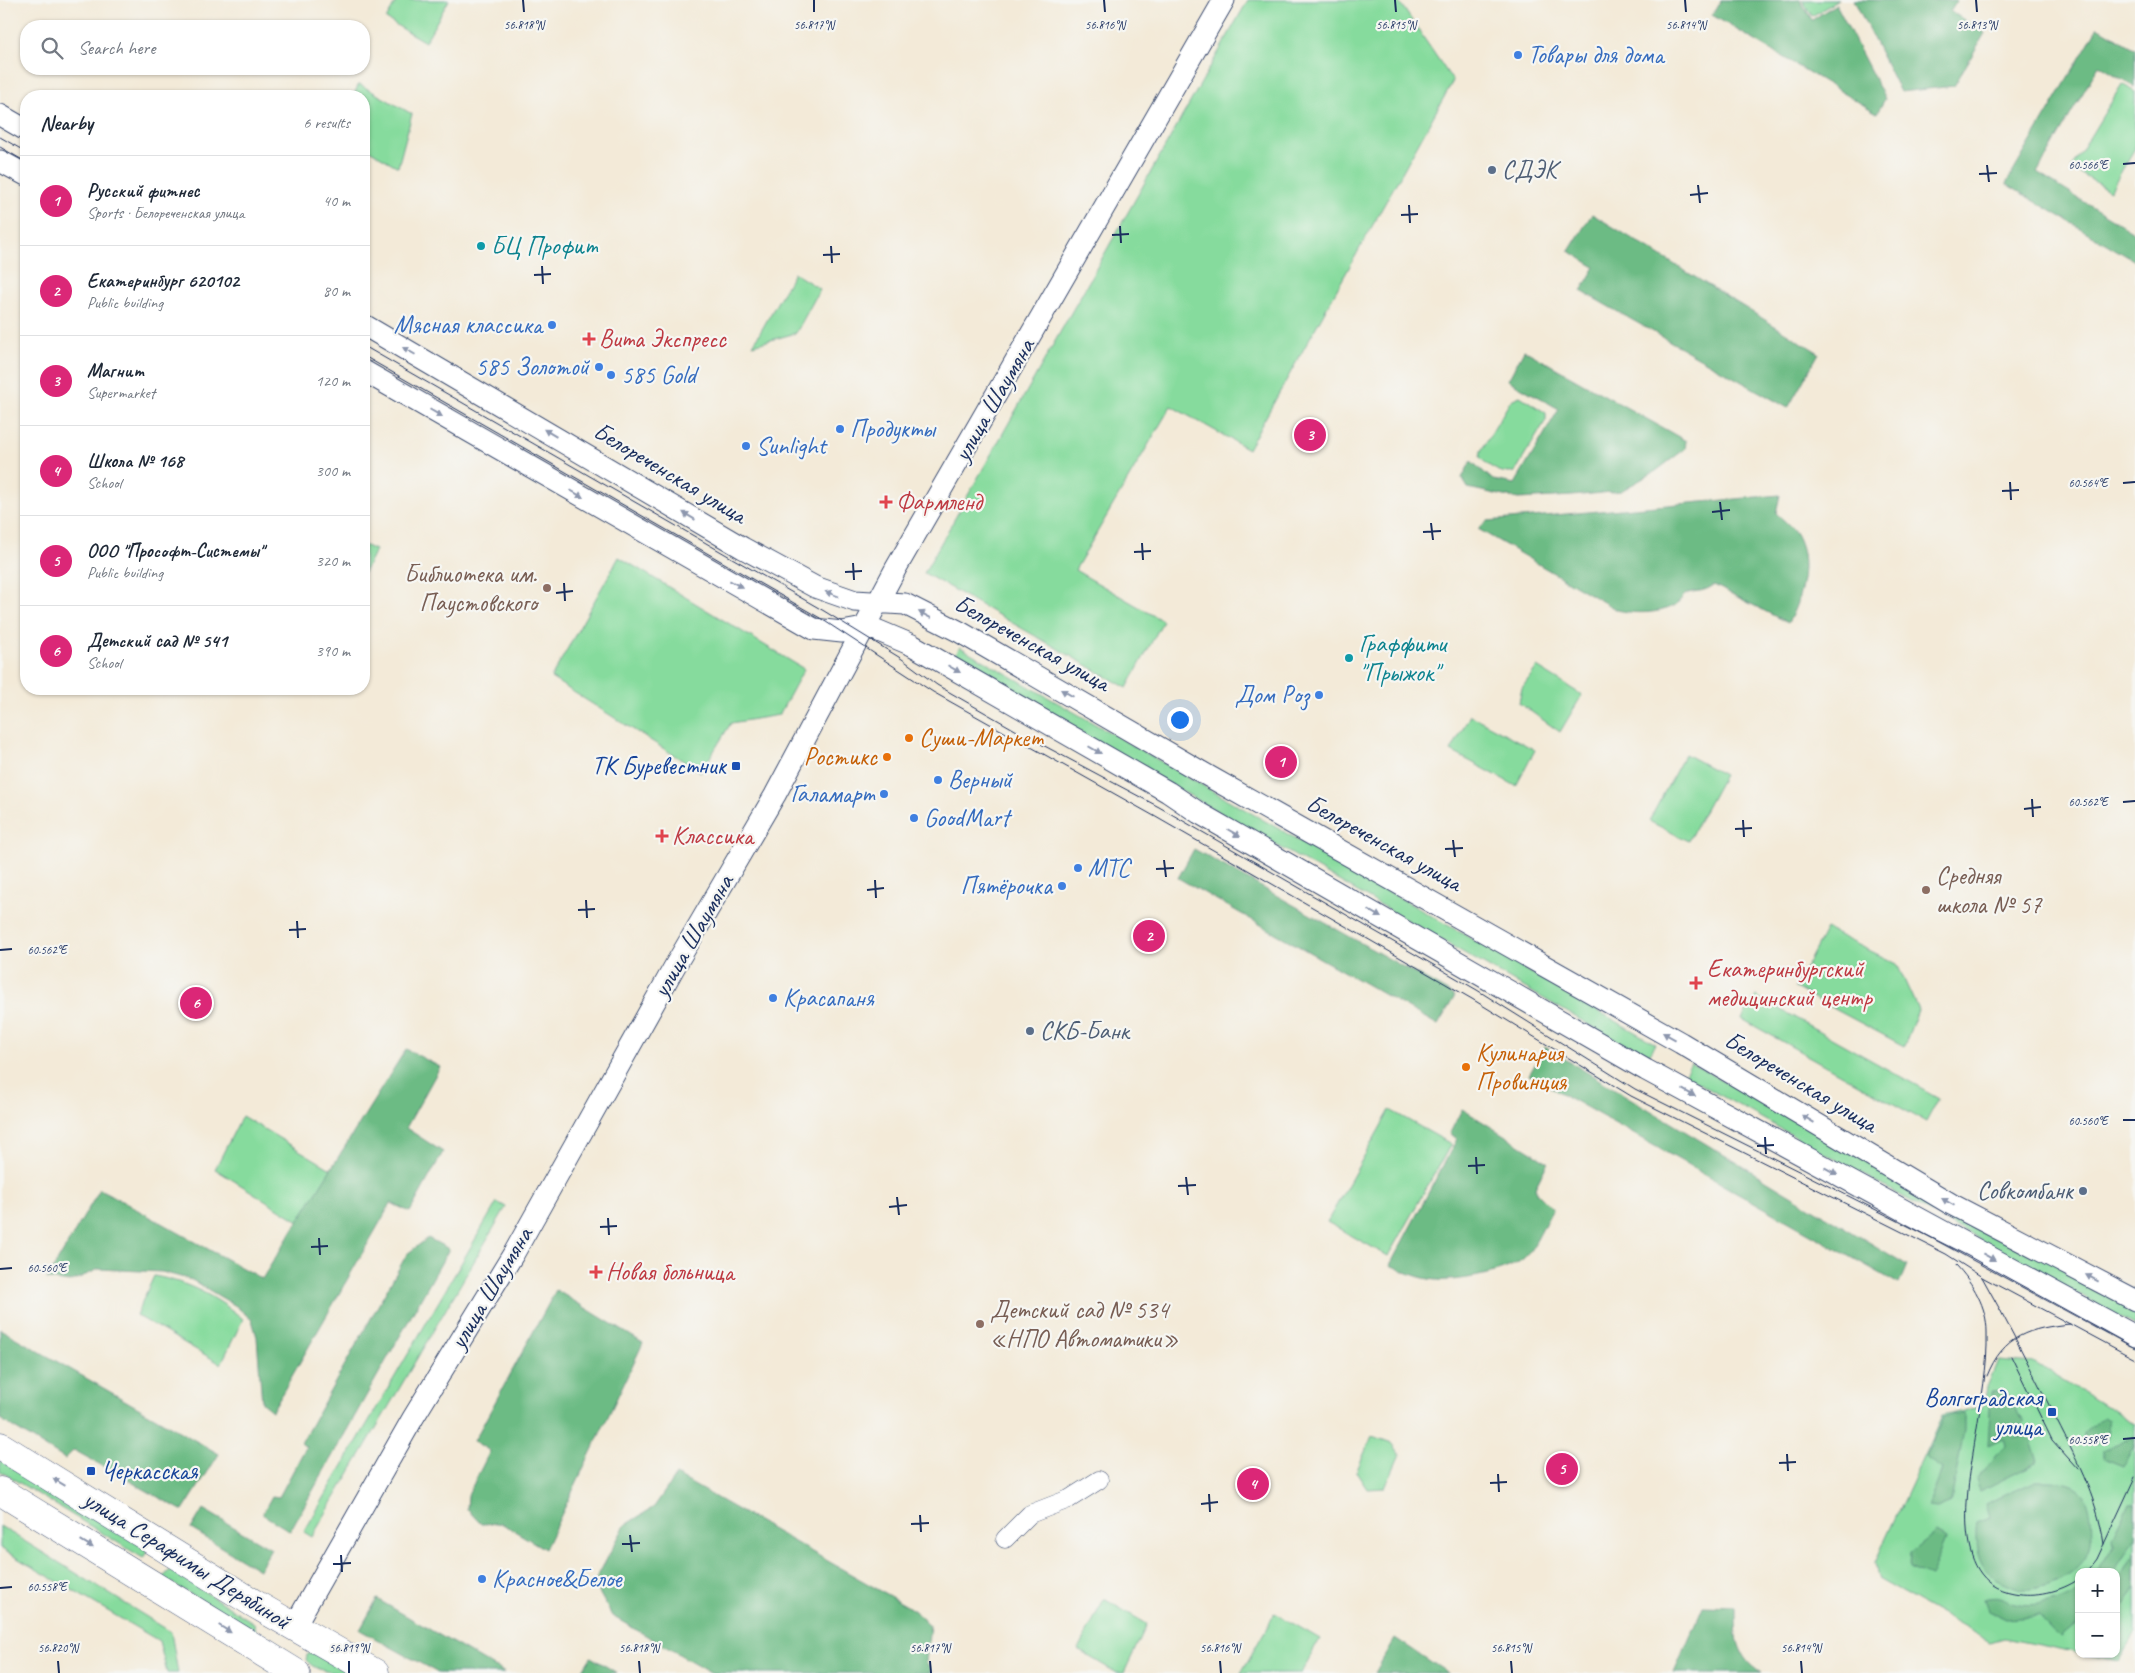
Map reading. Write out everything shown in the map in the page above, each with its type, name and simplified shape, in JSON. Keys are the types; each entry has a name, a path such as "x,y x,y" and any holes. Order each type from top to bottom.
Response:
{"main road":[{"name":"улица Серафимы Дерябиной","path":"0,1446 294,1627 375,1673"},
{"name":"улица Серафимы Дерябиной","path":"0,1491 280,1669"},
{"name":"улица Шаумяна","path":"280,1669 294,1627"}],"street":[{"name":"улица Шаумяна","path":"294,1627 408,1426 514,1253 588,1119 775,795 879,601 1224,0"},
{"path":"0,115 20,127"},
{"path":"0,160 20,172"},
{"name":"Белореченская улица","path":"370,329 743,548 815,587 855,601 905,604 960,632 1210,777 1681,1043 1951,1204 2135,1300"},
{"path":"370,373 814,629 842,632 864,628 885,632 912,644 1168,792 1216,823 1646,1070 2135,1336"},
{"path":"1005,1538 1030,1514 1069,1499 1099,1480"}],"green space":[{"path":"397,0 449,0 425,42 386,19"},
{"path":"1248,0 1398,0 1453,81 1248,449 1171,406 1075,570 1163,621 1127,688 924,573"},
{"path":"1721,0 1800,0 1812,20 1836,4 1885,99 1877,113 1712,15"},
{"path":"1802,0 1838,0 1812,16"},
{"path":"1854,0 1957,0 1950,11 1985,33 1954,86 1900,92"},
{"path":"2098,27 2135,49 2135,87 2099,65 2037,173 2135,233 2135,261 2006,184"},
{"path":"359,84 370,90 356,90"},
{"path":"2122,84 2135,92 2135,148 2110,191 2071,168"},
{"path":"370,90 412,114 398,167 370,151"},
{"path":"1592,214 1819,353 1788,408 1581,291 1595,267 1569,251"},
{"path":"794,273 820,289 796,333 753,345"},
{"path":"1524,350 1686,441 1685,449 1656,471 1621,491 1518,499 1468,488 1462,478 1471,461 1493,480 1515,484 1559,409 1508,380"},
{"path":"1520,396 1546,413 1546,420 1515,472 1505,473 1487,464 1480,457 1481,451 1511,400"},
{"path":"1780,495 1776,513 1795,532 1803,554 1804,566 1801,590 1788,623 1714,585 1710,588 1688,593 1674,606 1661,611 1638,613 1617,610 1478,529 1487,521"},
{"path":"370,548 375,550 370,560"},
{"path":"619,557 804,669 779,715 731,723 701,772 551,678"},
{"path":"960,647 1656,1044 1647,1058 952,659"},
{"path":"1537,667 1582,695 1560,732 1519,703 1522,688"},
{"path":"1470,715 1535,750 1516,786 1451,751"},
{"path":"1685,754 1724,775 1688,841 1649,821"},
{"path":"1194,849 1455,996 1438,1025 1178,878"},
{"path":"1826,929 1897,964 1918,1010 1904,1046 1795,988"},
{"path":"1756,996 1939,1098 1926,1122 1742,1019"},
{"path":"1545,1047 1907,1265 1899,1284 1529,1075"},
{"path":"406,1049 440,1067 406,1128 443,1152 410,1212 391,1203 272,1411 262,1403 257,1337 252,1320 236,1306 192,1280 162,1272 99,1269 70,1282 47,1279 100,1189 262,1279"},
{"path":"1691,1063 2135,1306 2135,1326 1684,1075"},
{"path":"1462,1109 1548,1162 1535,1188 1538,1194 1553,1209 1534,1245 1519,1262 1497,1271 1471,1278 1437,1280 1425,1278 1407,1273 1390,1265 1457,1139 1450,1133"},
{"path":"1390,1110 1451,1144 1388,1256 1327,1222"},
{"path":"242,1116 356,1184 326,1238 215,1169"},
{"path":"497,1202 506,1207 312,1537 304,1532"},
{"path":"428,1238 449,1249 290,1531 262,1514 272,1496 279,1497 306,1447 301,1443 407,1254"},
{"path":"154,1276 190,1286 212,1297 243,1319 221,1364 136,1315"},
{"path":"556,1290 643,1343 545,1549 501,1523 481,1524 467,1509 468,1495 490,1451 474,1441"},
{"path":"0,1329 219,1454 183,1511 74,1450 65,1459 0,1419"},
{"path":"1998,1360 2035,1363 2135,1424 2135,1633 2120,1658 2120,1568 2075,1568 2075,1652 2004,1638 1990,1642 1878,1579 1875,1562 1942,1416 1984,1406 1987,1387"},
{"path":"2004,1391 2025,1423 2010,1434 2013,1438 2030,1436 2038,1462 1980,1491 1976,1480 2005,1446 2003,1438 1988,1445 1991,1392"},
{"path":"1964,1413 1964,1430 1951,1502 1937,1508 1928,1507 1942,1469 1925,1457 1943,1418"},
{"path":"2103,1417 2108,1420 2109,1437 2097,1443 2084,1439 2084,1433"},
{"path":"1372,1436 1392,1443 1400,1454 1385,1488 1367,1489 1356,1472"},
{"path":"2134,1437 2135,1447 2123,1466 2103,1458 2103,1450"},
{"path":"0,1460 148,1550 143,1558 0,1471"},
{"path":"676,1475 909,1607 930,1625 926,1662 932,1673 712,1673 612,1616 594,1583 625,1525 654,1507"},
{"path":"2036,1481 2070,1484 2080,1490 2085,1496 2091,1514 2091,1541 2086,1557 2080,1565 2062,1579 2042,1587 2022,1589 1993,1577 1982,1564 1976,1540 1977,1523 1990,1518 1986,1504"},
{"path":"2130,1503 2135,1503 2135,1537 2116,1568 2100,1568 2114,1545 2113,1538"},
{"path":"203,1509 271,1549 259,1570 191,1529"},
{"path":"0,1526 171,1632 178,1673 167,1673 159,1641 0,1548"},
{"path":"1936,1533 1946,1539 1930,1577 1909,1568 1910,1554"},
{"path":"2135,1552 2135,1587 2120,1611 2120,1578"},
{"path":"170,1570 254,1623 256,1630 253,1631 163,1578"},
{"path":"2075,1592 2075,1626 2061,1638 2040,1616 2007,1619 1988,1610 1984,1599 1995,1597 2013,1604 2026,1606 2042,1604"},
{"path":"377,1599 505,1673 438,1673 360,1630"},
{"path":"1104,1599 1147,1624 1124,1673 1117,1673 1078,1650"},
{"path":"1703,1606 1736,1607 1737,1636 1742,1652 1753,1666 1762,1673 1674,1673"},
{"path":"1275,1613 1320,1639 1301,1673 1241,1673"},
{"path":"1395,1638 1448,1673 1375,1673"},
{"path":"312,1652 352,1673 333,1672 315,1668 306,1660 307,1655"},
{"path":"591,1657 617,1673 581,1673"},
{"path":"2103,1658 2120,1658 2118,1661"}],"tram line":[{"path":"0,137 20,149"},
{"path":"0,147 20,159"},
{"path":"370,349 824,611 902,659 937,685 1024,735 1159,807 1477,990 1635,1089 1968,1256 2135,1348"},
{"path":"370,359 820,618 933,692 1154,816 1472,999 1631,1096 1946,1254 1982,1277 2135,1359"},
{"path":"1956,1265 1978,1296 1985,1314 1987,1332 1985,1371 1967,1502 1967,1527 1970,1550 1978,1570 1993,1585 2014,1593 2039,1594 2056,1590 2075,1581"},
{"path":"1982,1277 2077,1460 2096,1509 2104,1544"},
{"path":"1987,1376 2001,1351 2020,1336 2042,1328 2070,1324"},
{"path":"2011,1356 2052,1440 2078,1469"},
{"path":"2090,1568 2097,1559 2135,1477"}],"place":[{"name":"Товары для дома","path":"1518,55"},
{"name":"СДЭК","path":"1492,170"},
{"name":"БЦ Профит","path":"481,246"},
{"name":"Мясная классика","path":"552,325"},
{"name":"Вита Экспресс","path":"589,339"},
{"name":"585 Золотой","path":"599,367"},
{"name":"585 Gold","path":"611,375"},
{"name":"Продукты","path":"840,429"},
{"name":"Магнит","path":"1310,435"},
{"name":"Sunlight","path":"746,446"},
{"name":"Фармленд","path":"886,502"},
{"name":"Библиотека им. Паустовского","path":"547,588"},
{"name":"Граффити \"Прыжок\"","path":"1349,658"},
{"name":"Дом Роз","path":"1319,695"},
{"name":"Суши-Маркет","path":"909,738"},
{"name":"Ростикс","path":"887,757"},
{"name":"Русский фитнес","path":"1281,762"},
{"name":"ТК Буревестник","path":"736,766"},
{"name":"Верный","path":"938,780"},
{"name":"Галамарт","path":"884,794"},
{"name":"GoodMart","path":"914,818"},
{"name":"Классика","path":"662,836"},
{"name":"МТС","path":"1078,868"},
{"name":"Пятёрочка","path":"1062,886"},
{"name":"Средняя школа № 57","path":"1926,890"},
{"name":"Екатеринбург 620102","path":"1149,936"},
{"name":"Екатеринбургский медицинский центр","path":"1696,983"},
{"name":"Красапаня","path":"773,998"},
{"name":"Детский сад № 541","path":"196,1003"},
{"name":"СКБ-Банк","path":"1030,1031"},
{"name":"Кулинария Провинция","path":"1466,1067"},
{"name":"Совкомбанк","path":"2083,1191"},
{"name":"Новая больница","path":"596,1272"},
{"name":"Детский сад № 534 «НПО Автоматики»","path":"980,1324"},
{"name":"Волгоградская улица","path":"2052,1412"},
{"name":"ООО \"Прософт-Системы\"","path":"1562,1469"},
{"name":"Черкасская","path":"91,1471"},
{"name":"Школа № 168","path":"1253,1484"},
{"name":"Красное&Белое","path":"482,1579"}]}
